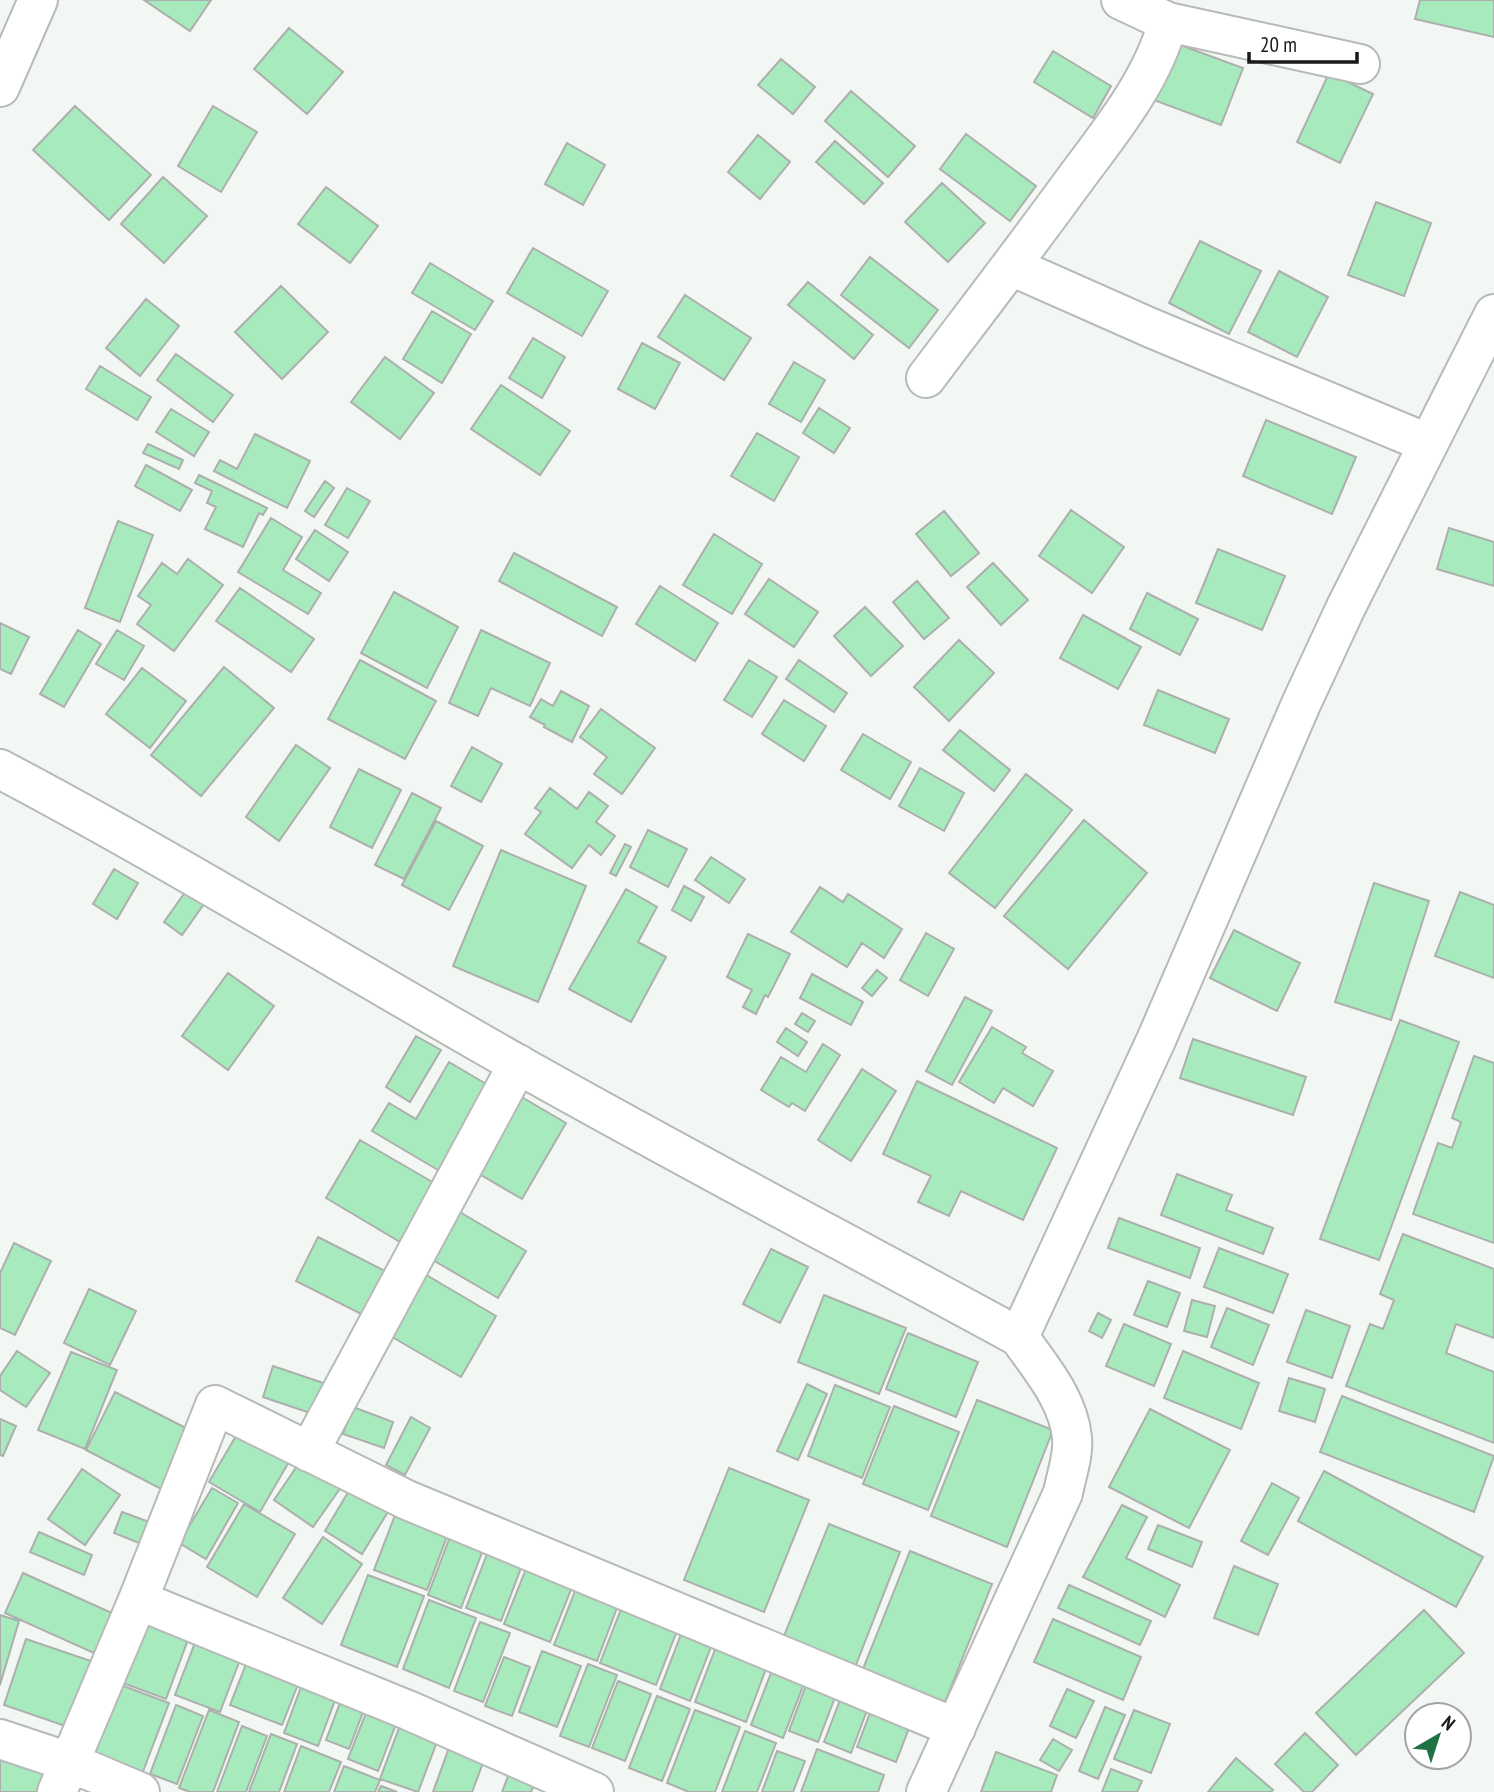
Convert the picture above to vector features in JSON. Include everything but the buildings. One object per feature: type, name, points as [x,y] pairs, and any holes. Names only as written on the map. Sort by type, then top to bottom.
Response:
[{"type":"street","points":[[0,87],[38,0]]},
{"type":"street","points":[[1121,0],[1168,22],[1360,64]]},
{"type":"street","points":[[926,379],[1119,119],[1162,46],[1168,22]]},
{"type":"street","points":[[1011,266],[1151,328],[1427,443]]},
{"type":"street","points":[[1019,1337],[1157,1038],[1301,704],[1346,607],[1494,314]]},
{"type":"street","points":[[0,769],[114,829],[518,1064],[1019,1337],[1049,1379],[1067,1414],[1073,1440],[1063,1493],[926,1792]]},
{"type":"street","points":[[309,1452],[518,1064]]},
{"type":"street","points":[[63,1777],[138,1600],[215,1405],[407,1500],[956,1728]]},
{"type":"street","points":[[138,1600],[410,1711],[594,1792]]},
{"type":"street","points":[[0,1739],[63,1777],[140,1792]]}]
